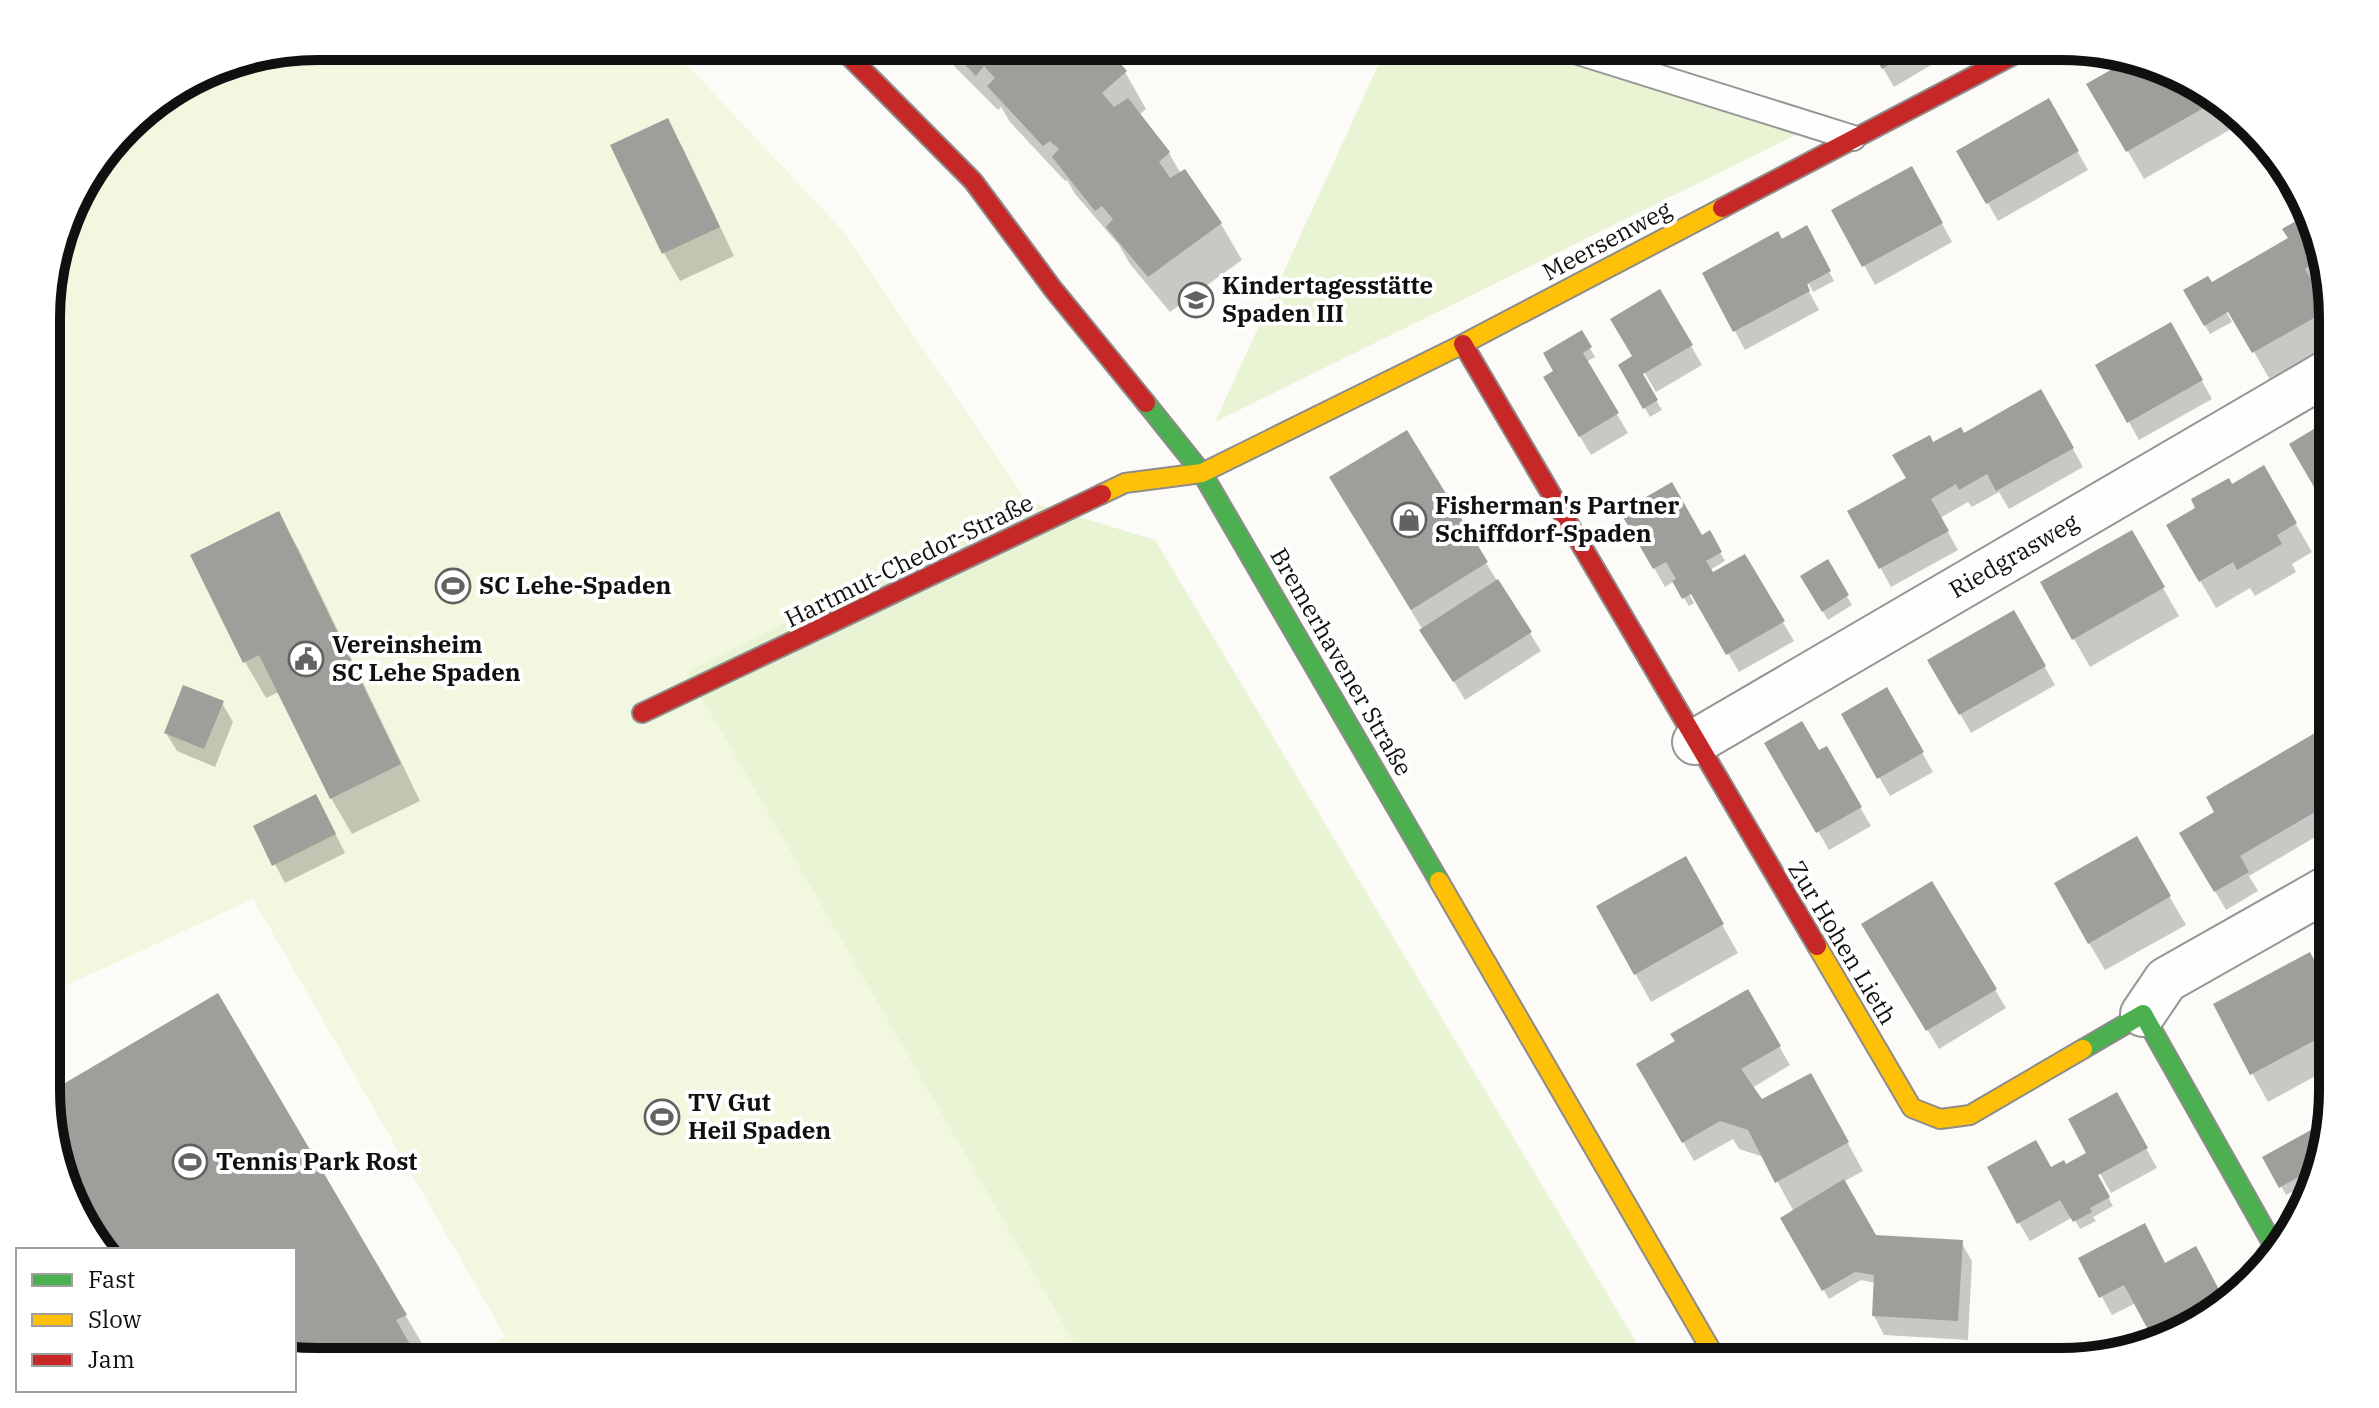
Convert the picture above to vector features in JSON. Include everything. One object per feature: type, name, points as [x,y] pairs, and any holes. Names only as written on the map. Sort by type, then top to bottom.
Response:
[{"type":"street","name":"Meersenweg","points":[[1202,473],[1463,344],[2004,60]]},
{"type":"street","name":"Bremerhavener Straße","points":[[854,61],[973,181],[1053,289],[1202,473],[1709,1347]]},
{"type":"street","name":"Zur Hohen Lieth","points":[[1463,344],[1912,1108],[1940,1119],[1970,1115],[2143,1014]]},
{"type":"street","name":"Riedgrasweg","points":[[1695,742],[2318,378]]},
{"type":"street","name":"Hartmut-Chedor-Straße","points":[[642,713],[1125,483],[1202,473]]},
{"type":"street","points":[[2270,1240],[2143,1014],[2166,980],[2318,894]]},
{"type":"lane","points":[[1605,60],[1853,138]]},
{"type":"green space","points":[[1380,60],[1565,60],[1812,127],[1215,422]]},
{"type":"green space","name":"SC Lehe-Spaden","points":[[301,61],[683,61],[841,229],[1027,501],[687,672],[1077,1348],[485,1348],[505,1336],[253,899],[60,988],[60,318],[62,284],[69,251],[95,189],[124,148],[161,113],[219,80],[267,65]]},
{"type":"green space","points":[[1027,501],[1155,540],[1639,1347],[1077,1348],[686,672]]},
{"type":"building","points":[[1877,60],[1897,60],[1882,69]]},
{"type":"building","points":[[961,61],[1118,61],[1127,71],[1102,93],[1114,107],[1128,98],[1170,152],[1159,162],[1170,178],[1185,169],[1222,223],[1148,277],[1106,227],[1113,219],[1102,206],[1095,211],[1052,157],[1059,149],[1050,141],[1043,146],[987,86],[995,78],[984,66],[976,76]]},
{"type":"building","points":[[2117,67],[2160,80],[2207,106],[2126,152],[2086,84]]},
{"type":"building","points":[[2049,98],[2079,151],[1986,204],[1956,151]]},
{"type":"building","points":[[668,118],[720,227],[662,254],[610,145]]},
{"type":"building","points":[[1912,166],[1943,223],[1862,267],[1831,210]]},
{"type":"building","points":[[2299,219],[2313,264],[2305,269],[2317,290],[2318,316],[2252,353],[2228,312],[2204,326],[2183,290],[2208,276],[2212,282],[2288,238],[2282,229]]},
{"type":"building","points":[[1807,225],[1831,271],[1807,284],[1810,291],[1733,332],[1702,273],[1778,231],[1782,239]]},
{"type":"building","points":[[1660,289],[1693,345],[1643,374],[1658,400],[1643,409],[1618,365],[1632,356],[1610,319]]},
{"type":"building","points":[[2171,322],[2203,380],[2127,423],[2095,365]]},
{"type":"building","points":[[1582,330],[1592,347],[1583,353],[1619,413],[1579,437],[1543,377],[1553,371],[1543,353]]},
{"type":"building","points":[[2041,389],[2074,448],[1996,491],[1987,474],[1959,490],[1956,484],[1931,499],[1949,531],[1879,569],[1847,511],[1906,478],[1892,455],[1930,435],[1933,442],[1961,427],[1964,433]]},
{"type":"building","points":[[2318,426],[2318,494],[2289,444]]},
{"type":"building","name":"Fisherman's Partner Schiffdorf-Spaden","points":[[1407,430],[1488,562],[1411,610],[1329,477]]},
{"type":"building","points":[[2264,465],[2297,523],[2277,535],[2282,544],[2237,570],[2233,562],[2199,582],[2166,525],[2195,508],[2191,499],[2229,478],[2232,484]]},
{"type":"building","points":[[1672,482],[1702,535],[1710,530],[1722,552],[1706,561],[1713,572],[1745,554],[1785,621],[1726,655],[1691,594],[1682,599],[1672,581],[1676,579],[1666,562],[1653,569],[1620,512]]},
{"type":"building","name":"Vereinsheim SC Lehe Spaden","points":[[279,511],[401,764],[330,799],[259,655],[243,663],[190,555]]},
{"type":"building","points":[[2132,530],[2165,587],[2072,640],[2040,582]]},
{"type":"building","points":[[1828,559],[1849,595],[1822,612],[1800,576]]},
{"type":"building","points":[[1498,579],[1532,632],[1453,682],[1419,630]]},
{"type":"building","points":[[2014,610],[2046,666],[1959,715],[1927,660]]},
{"type":"building","points":[[183,685],[224,701],[204,749],[164,733]]},
{"type":"building","points":[[1887,687],[1924,752],[1877,779],[1841,714]]},
{"type":"building","points":[[1802,721],[1819,750],[1827,746],[1862,807],[1816,833],[1764,743]]},
{"type":"building","points":[[2318,731],[2318,810],[2240,856],[2249,872],[2214,892],[2179,833],[2214,812],[2206,797]]},
{"type":"building","points":[[316,794],[336,834],[272,866],[253,826]]},
{"type":"building","points":[[2137,836],[2171,896],[2088,944],[2054,883]]},
{"type":"building","points":[[1686,856],[1724,924],[1634,975],[1596,906]]},
{"type":"building","points":[[1932,881],[1997,989],[1926,1031],[1861,924]]},
{"type":"building","points":[[2310,952],[2318,967],[2318,1039],[2250,1075],[2213,1004]]},
{"type":"building","points":[[1748,989],[1781,1046],[1741,1069],[1762,1099],[1811,1073],[1849,1142],[1775,1183],[1748,1130],[1720,1121],[1682,1143],[1636,1064],[1675,1041],[1670,1034]]},
{"type":"building","name":"Tennis Park Rost","points":[[218,993],[407,1315],[396,1320],[412,1348],[296,1347],[296,1248],[114,1248],[103,1234],[74,1173],[62,1124],[60,1086]]},
{"type":"building","points":[[2117,1092],[2148,1148],[2098,1175],[2110,1197],[2090,1208],[2092,1212],[2073,1222],[2060,1200],[2017,1224],[1987,1167],[2036,1140],[2051,1167],[2064,1160],[2066,1164],[2086,1153],[2068,1119]]},
{"type":"building","points":[[2316,1127],[2301,1183],[2298,1177],[2279,1188],[2262,1157]]},
{"type":"building","points":[[1844,1179],[1876,1235],[1963,1240],[1958,1321],[1872,1316],[1874,1275],[1855,1272],[1822,1291],[1780,1218]]},
{"type":"building","points":[[2145,1223],[2165,1263],[2196,1246],[2221,1293],[2190,1313],[2149,1332],[2124,1285],[2099,1298],[2078,1258]]},
{"type":"traffic: fast","points":[[1146,403],[1202,473],[1439,881]]},
{"type":"traffic: fast","points":[[2083,1049],[2143,1014],[2270,1240]]},
{"type":"traffic: slow","points":[[1102,494],[1125,483],[1202,473],[1463,344],[1722,208]]},
{"type":"traffic: slow","points":[[1439,881],[1709,1347]]},
{"type":"traffic: slow","points":[[1817,946],[1912,1108],[1940,1119],[1970,1115],[2083,1049]]},
{"type":"traffic: jam","points":[[1722,208],[2004,60]]},
{"type":"traffic: jam","points":[[854,61],[973,181],[1053,289],[1146,403]]},
{"type":"traffic: jam","points":[[1463,344],[1817,946]]},
{"type":"traffic: jam","points":[[642,713],[1102,494]]},
{"type":"place","name":"Kindertagesstätte Spaden III","points":[[1196,300]]},
{"type":"place","name":"Fisherman's Partner Schiffdorf-Spaden","points":[[1409,520]]},
{"type":"place","name":"SC Lehe-Spaden","points":[[453,586]]},
{"type":"place","name":"Vereinsheim SC Lehe Spaden","points":[[306,659]]},
{"type":"place","name":"TV Gut Heil Spaden","points":[[662,1117]]},
{"type":"place","name":"Tennis Park Rost","points":[[190,1162]]}]
